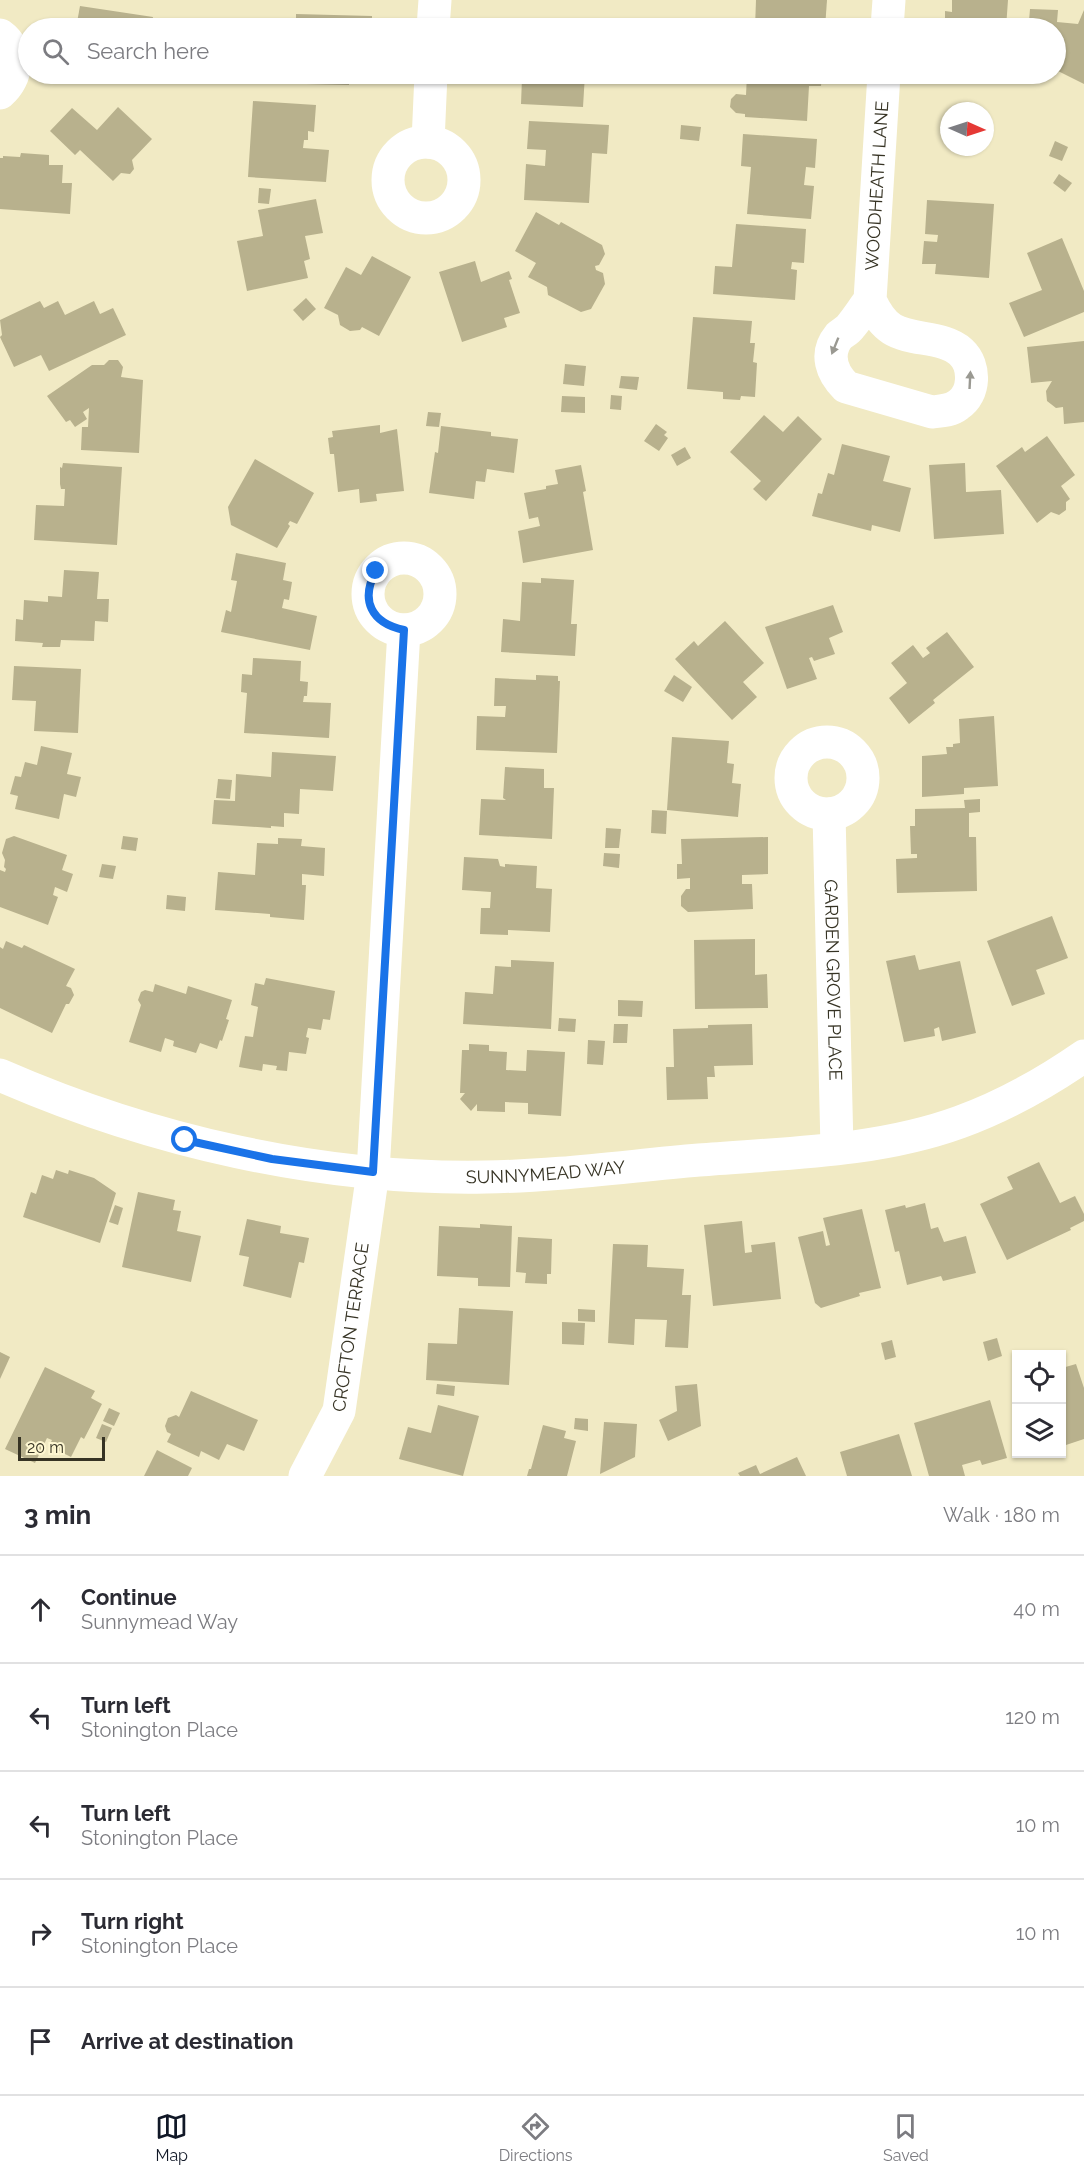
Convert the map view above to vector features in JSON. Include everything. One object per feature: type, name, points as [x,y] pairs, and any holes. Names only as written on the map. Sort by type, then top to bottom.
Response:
[{"type":"street","points":[[434,18],[435,0]]},
{"type":"street","points":[[888,18],[889,0]]},
{"type":"street","points":[[0,35],[11,48],[15,59],[15,71],[10,82],[0,93]]},
{"type":"street","points":[[428,142],[431,84]]},
{"type":"street","name":"WOODHEATH LANE","points":[[870,300],[883,84]]},
{"type":"street","name":"CROFTON TERRACE","points":[[305,1476],[339,1411],[373,1172],[404,630]]},
{"type":"street","name":"GARDEN GROVE PLACE","points":[[829,814],[837,1148]]},
{"type":"street","name":"SUNNYMEAD WAY","points":[[0,1075],[113,1119],[185,1140],[272,1159],[373,1172],[485,1177],[567,1174],[837,1148],[903,1138],[959,1123],[1013,1099],[1053,1078],[1084,1056]]},
{"type":"building","points":[[756,0],[827,0],[826,18],[755,18]]},
{"type":"building","points":[[952,0],[1008,0],[1007,18],[945,18],[945,11],[952,12]]},
{"type":"building","points":[[80,6],[153,17],[153,18],[78,18]]},
{"type":"building","points":[[1030,9],[1058,10],[1057,18],[1029,18]]},
{"type":"building","points":[[1084,10],[1084,84],[1066,75],[1066,23],[1078,24]]},
{"type":"building","points":[[296,14],[372,16],[372,18],[296,18]]},
{"type":"building","points":[[522,84],[584,84],[583,107],[521,104]]},
{"type":"building","points":[[747,84],[821,84],[821,86],[809,86],[807,121],[745,117],[745,114],[736,113],[730,107],[731,99],[736,94],[746,95]]},
{"type":"building","points":[[253,101],[316,105],[314,132],[308,131],[308,140],[304,140],[303,148],[329,150],[326,182],[248,177]]},
{"type":"building","points":[[118,107],[152,139],[132,160],[134,169],[130,174],[121,173],[113,181],[80,150],[75,155],[50,131],[72,108],[97,130]]},
{"type":"building","points":[[529,121],[609,125],[607,154],[592,153],[589,203],[524,200],[526,164],[545,166],[546,150],[527,149]]},
{"type":"building","points":[[681,125],[701,127],[699,141],[680,139]]},
{"type":"building","points":[[743,134],[817,139],[815,168],[806,167],[804,185],[814,186],[811,219],[747,214],[751,167],[741,166]]},
{"type":"building","points":[[1055,141],[1068,147],[1062,161],[1049,156]]},
{"type":"building","points":[[21,153],[49,155],[49,165],[63,165],[62,183],[72,183],[70,214],[0,209],[0,158],[3,156],[20,157]]},
{"type":"building","points":[[1059,174],[1072,183],[1065,192],[1053,183]]},
{"type":"building","points":[[259,188],[271,189],[269,204],[258,203]]},
{"type":"building","points":[[316,199],[323,233],[305,236],[310,259],[304,261],[308,278],[247,291],[237,241],[263,236],[258,210]]},
{"type":"building","points":[[927,200],[994,204],[989,278],[935,274],[936,264],[922,264],[924,241],[937,242],[938,235],[925,234]]},
{"type":"building","points":[[536,212],[559,225],[561,222],[602,245],[605,254],[599,265],[595,266],[596,270],[603,273],[605,284],[591,309],[581,312],[548,295],[547,287],[528,277],[536,263],[515,251]]},
{"type":"building","points":[[736,224],[806,229],[804,263],[792,262],[791,269],[797,270],[795,300],[713,294],[715,266],[732,267]]},
{"type":"building","points":[[1062,238],[1084,291],[1084,312],[1024,337],[1009,303],[1042,290],[1027,253]]},
{"type":"building","points":[[372,256],[411,277],[379,336],[362,327],[360,330],[350,331],[340,325],[338,315],[324,308],[346,267],[361,275]]},
{"type":"building","points":[[475,261],[481,282],[509,271],[512,279],[509,280],[520,313],[504,318],[507,327],[462,342],[439,272]]},
{"type":"building","points":[[306,298],[316,309],[303,321],[293,310]]},
{"type":"building","points":[[40,301],[44,308],[58,301],[65,315],[94,301],[100,314],[113,308],[126,335],[49,371],[41,355],[14,367],[0,337],[2,335],[0,320]]},
{"type":"building","points":[[693,317],[752,321],[750,343],[755,343],[753,362],[757,363],[755,397],[741,396],[740,400],[723,399],[723,392],[687,389]]},
{"type":"building","points":[[1084,341],[1084,422],[1064,424],[1063,407],[1056,408],[1047,401],[1046,391],[1052,381],[1031,383],[1027,347]]},
{"type":"building","points":[[109,360],[118,360],[123,367],[121,377],[143,380],[139,453],[81,450],[82,427],[88,427],[89,408],[83,412],[87,419],[75,427],[70,420],[66,422],[47,396],[92,365],[104,365]]},
{"type":"building","points":[[565,364],[586,366],[584,386],[563,384]]},
{"type":"building","points":[[621,376],[639,377],[637,390],[619,388]]},
{"type":"building","points":[[611,395],[622,396],[621,410],[610,409]]},
{"type":"building","points":[[562,396],[585,397],[585,413],[561,412]]},
{"type":"building","points":[[428,412],[441,413],[439,427],[426,426]]},
{"type":"building","points":[[764,415],[783,432],[798,416],[822,439],[766,501],[753,489],[761,481],[730,452]]},
{"type":"building","points":[[656,424],[667,432],[664,435],[668,438],[659,451],[644,441]]},
{"type":"building","points":[[380,425],[380,433],[397,429],[404,491],[376,494],[377,501],[360,503],[359,489],[338,492],[334,454],[330,454],[328,438],[333,437],[332,431]]},
{"type":"building","points":[[441,426],[491,432],[491,436],[518,439],[514,473],[487,469],[485,482],[476,481],[474,499],[429,493],[435,452],[438,453]]},
{"type":"building","points":[[1047,436],[1075,475],[1061,486],[1070,499],[1066,502],[1066,510],[1059,515],[1051,512],[1037,523],[996,466],[1022,447],[1025,452]]},
{"type":"building","points":[[842,444],[890,456],[883,481],[911,488],[900,532],[872,525],[871,531],[812,516],[818,493],[822,494],[828,473],[834,475]]},
{"type":"building","points":[[685,447],[691,458],[677,466],[671,455]]},
{"type":"building","points":[[255,459],[314,493],[297,524],[290,521],[288,524],[290,526],[277,548],[231,525],[228,507]]},
{"type":"building","points":[[63,463],[122,467],[117,545],[34,540],[36,505],[64,506],[65,489],[61,489],[60,484],[60,467],[62,468]]},
{"type":"building","points":[[965,463],[966,492],[1001,490],[1004,534],[934,539],[929,465]]},
{"type":"building","points":[[581,465],[593,550],[523,563],[518,531],[540,526],[538,517],[529,519],[524,493],[558,484],[555,470]]},
{"type":"building","points":[[236,553],[286,563],[283,580],[292,582],[289,600],[284,599],[282,608],[317,616],[310,650],[221,632],[226,610],[231,612],[237,581],[231,580]]},
{"type":"building","points":[[64,570],[99,572],[97,599],[109,599],[108,622],[95,621],[94,641],[61,640],[60,647],[42,647],[43,643],[15,641],[16,619],[23,620],[24,600],[48,602],[48,596],[62,597]]},
{"type":"building","points":[[541,578],[574,580],[571,624],[577,624],[575,656],[501,652],[503,619],[520,621],[522,582],[541,583]]},
{"type":"building","points":[[833,605],[843,632],[829,638],[835,654],[814,661],[812,657],[809,658],[817,679],[787,689],[765,627]]},
{"type":"building","points":[[725,621],[764,663],[743,682],[757,697],[732,720],[675,659],[694,641],[698,646]]},
{"type":"building","points":[[947,632],[974,667],[933,700],[935,703],[909,724],[889,698],[907,683],[891,663],[913,645],[923,658],[930,653],[926,648]]},
{"type":"building","points":[[253,658],[301,661],[300,681],[308,682],[307,696],[304,696],[303,702],[331,703],[329,738],[244,733],[247,693],[241,692],[242,674],[252,675]]},
{"type":"building","points":[[14,666],[81,669],[78,733],[34,731],[36,701],[12,700]]},
{"type":"building","points":[[536,675],[558,676],[558,681],[560,681],[557,753],[476,750],[477,716],[505,717],[506,706],[494,706],[495,678],[536,680]]},
{"type":"building","points":[[674,675],[692,687],[683,702],[664,691]]},
{"type":"building","points":[[994,716],[998,786],[964,788],[964,794],[922,797],[922,756],[947,754],[946,747],[953,747],[953,744],[960,743],[959,719]]},
{"type":"building","points":[[672,737],[729,741],[727,763],[734,764],[732,783],[741,784],[738,817],[667,810]]},
{"type":"building","points":[[41,746],[72,753],[67,774],[81,777],[76,797],[64,794],[59,819],[15,809],[18,796],[10,794],[15,776],[21,777],[25,762],[37,765]]},
{"type":"building","points":[[272,752],[336,756],[333,791],[300,789],[299,814],[284,813],[284,827],[212,824],[214,800],[235,801],[236,774],[271,777]]},
{"type":"building","points":[[505,767],[544,769],[544,788],[554,788],[552,839],[479,835],[481,799],[506,800],[503,798]]},
{"type":"building","points":[[218,779],[232,780],[230,799],[216,798]]},
{"type":"building","points":[[980,799],[980,812],[969,813],[969,837],[976,837],[977,891],[897,893],[896,859],[917,858],[917,854],[911,854],[910,826],[915,826],[915,809],[965,808],[964,800]]},
{"type":"building","points":[[652,810],[667,811],[666,834],[651,833]]},
{"type":"building","points":[[606,828],[621,829],[619,848],[605,848]]},
{"type":"building","points":[[14,836],[67,855],[62,870],[73,874],[67,892],[55,887],[53,895],[58,897],[48,925],[0,907],[0,870],[5,872],[6,869],[2,853],[6,839]]},
{"type":"building","points":[[123,836],[138,838],[136,851],[121,849]]},
{"type":"building","points":[[768,837],[768,874],[742,875],[742,884],[752,884],[753,909],[688,912],[681,906],[681,896],[686,889],[690,889],[690,878],[677,879],[677,864],[682,864],[681,839]]},
{"type":"building","points":[[278,838],[302,839],[301,846],[325,848],[324,876],[302,874],[302,885],[306,885],[304,920],[270,917],[270,914],[215,910],[218,872],[255,875],[257,843],[278,844]]},
{"type":"building","points":[[604,853],[620,854],[619,868],[603,866]]},
{"type":"building","points":[[464,857],[498,859],[500,866],[505,867],[505,864],[537,866],[536,888],[552,889],[550,932],[508,930],[508,935],[480,934],[481,908],[490,908],[491,892],[462,890]]},
{"type":"building","points":[[102,864],[116,866],[113,879],[99,877]]},
{"type":"building","points":[[167,895],[186,897],[185,911],[166,909]]},
{"type":"building","points":[[1052,916],[1068,958],[1036,970],[1045,994],[1012,1006],[987,941]]},
{"type":"building","points":[[755,939],[755,975],[767,974],[768,1008],[695,1009],[694,940]]},
{"type":"building","points":[[6,941],[22,948],[24,945],[75,969],[66,986],[71,988],[74,995],[69,1004],[66,1004],[52,1033],[0,1008],[0,947],[3,949]]},
{"type":"building","points":[[915,955],[919,970],[960,961],[976,1033],[942,1041],[939,1027],[934,1029],[935,1036],[904,1042],[886,961]]},
{"type":"building","points":[[511,960],[554,962],[551,1029],[463,1024],[465,992],[493,994],[495,966],[511,967]]},
{"type":"building","points":[[266,978],[335,991],[330,1020],[323,1019],[321,1030],[308,1028],[306,1054],[289,1052],[287,1071],[276,1070],[277,1066],[263,1064],[262,1071],[239,1067],[245,1036],[253,1037],[258,1007],[251,1005],[255,983],[264,985]]},
{"type":"building","points":[[155,984],[186,994],[188,986],[232,1000],[226,1019],[229,1020],[217,1049],[200,1043],[196,1053],[173,1046],[174,1041],[165,1038],[161,1052],[129,1042],[141,1005],[138,1000],[141,992],[145,990],[153,992]]},
{"type":"building","points":[[618,1000],[643,1001],[642,1017],[618,1016]]},
{"type":"building","points":[[559,1018],[576,1019],[575,1032],[558,1031]]},
{"type":"building","points":[[614,1024],[628,1024],[627,1043],[613,1043]]},
{"type":"building","points":[[752,1024],[753,1065],[714,1066],[715,1077],[707,1077],[708,1099],[667,1100],[666,1067],[674,1067],[673,1029]]},
{"type":"building","points":[[588,1040],[605,1041],[603,1065],[587,1064]]},
{"type":"building","points":[[469,1044],[489,1045],[489,1051],[507,1052],[506,1070],[526,1071],[527,1050],[565,1052],[561,1116],[528,1114],[528,1103],[505,1102],[505,1112],[477,1111],[477,1104],[471,1111],[460,1099],[465,1093],[460,1093],[462,1050],[469,1050]]},
{"type":"building","points":[[1039,1162],[1060,1203],[1075,1196],[1084,1214],[1084,1221],[1070,1228],[1071,1230],[1007,1260],[980,1204],[1013,1189],[1007,1177]]},
{"type":"building","points":[[56,1170],[68,1174],[69,1170],[94,1178],[116,1193],[100,1243],[23,1217],[31,1192],[36,1194],[42,1175],[53,1179]]},
{"type":"building","points":[[138,1192],[175,1200],[173,1210],[181,1211],[177,1231],[201,1236],[191,1282],[122,1267]]},
{"type":"building","points":[[925,1203],[931,1229],[938,1227],[944,1242],[966,1236],[976,1273],[943,1281],[941,1276],[907,1285],[899,1251],[895,1252],[885,1210]]},
{"type":"building","points":[[115,1205],[123,1208],[118,1225],[109,1222]]},
{"type":"building","points":[[862,1209],[881,1288],[859,1293],[860,1296],[821,1308],[815,1303],[798,1237],[823,1231],[826,1246],[830,1245],[823,1218]]},
{"type":"building","points":[[247,1219],[281,1226],[280,1233],[309,1238],[304,1263],[299,1262],[291,1298],[243,1286],[249,1257],[239,1255]]},
{"type":"building","points":[[742,1221],[745,1253],[752,1252],[751,1245],[775,1242],[781,1299],[713,1306],[704,1225]]},
{"type":"building","points":[[480,1224],[512,1226],[510,1287],[478,1286],[478,1278],[437,1276],[439,1226],[480,1228]]},
{"type":"building","points":[[518,1237],[552,1239],[551,1274],[547,1274],[547,1284],[525,1283],[526,1273],[516,1272]]},
{"type":"building","points":[[613,1244],[648,1245],[647,1267],[684,1269],[682,1295],[691,1295],[688,1348],[665,1347],[667,1320],[635,1319],[634,1345],[608,1343]]},
{"type":"building","points":[[459,1308],[513,1311],[509,1385],[426,1380],[428,1343],[457,1344]]},
{"type":"building","points":[[578,1309],[595,1310],[595,1322],[578,1321]]},
{"type":"building","points":[[562,1322],[585,1323],[584,1345],[562,1344]]},
{"type":"building","points":[[997,1338],[1002,1356],[988,1361],[983,1342]]},
{"type":"building","points":[[892,1340],[896,1357],[885,1360],[881,1343]]},
{"type":"building","points":[[0,1352],[10,1357],[0,1379]]},
{"type":"building","points":[[1076,1364],[1084,1388],[1084,1439],[1066,1445],[1066,1404],[1066,1367]]},
{"type":"building","points":[[45,1367],[95,1391],[91,1398],[102,1404],[84,1439],[81,1437],[71,1457],[49,1446],[52,1440],[47,1438],[35,1463],[5,1449]]},
{"type":"building","points":[[437,1384],[455,1386],[454,1396],[436,1394]]},
{"type":"building","points":[[697,1384],[701,1426],[668,1441],[659,1420],[677,1411],[675,1386]]},
{"type":"building","points":[[191,1391],[258,1420],[244,1451],[227,1444],[219,1460],[201,1451],[199,1457],[167,1442],[171,1434],[167,1432],[165,1426],[168,1418],[176,1415],[179,1417]]},
{"type":"building","points":[[990,1400],[1007,1458],[982,1465],[980,1460],[962,1465],[965,1476],[929,1476],[914,1423]]},
{"type":"building","points":[[438,1405],[479,1416],[463,1476],[399,1459],[408,1427],[431,1433]]},
{"type":"building","points":[[109,1408],[120,1413],[114,1426],[103,1421]]},
{"type":"building","points":[[575,1418],[588,1419],[588,1431],[574,1429]]},
{"type":"building","points":[[604,1422],[637,1424],[635,1457],[600,1474]]},
{"type":"building","points":[[102,1424],[112,1428],[106,1442],[96,1438]]},
{"type":"building","points":[[543,1425],[566,1431],[564,1438],[576,1441],[567,1476],[527,1476]]},
{"type":"building","points":[[899,1434],[912,1476],[847,1476],[840,1452]]},
{"type":"building","points":[[157,1450],[192,1468],[188,1476],[144,1476]]},
{"type":"building","points":[[797,1457],[806,1476],[740,1476],[738,1473],[756,1465],[760,1474]]},
{"type":"route","points":[[185,1140],[272,1159],[373,1172],[404,630],[382,622],[374,614],[369,603],[368,592],[370,581],[376,571]]}]
